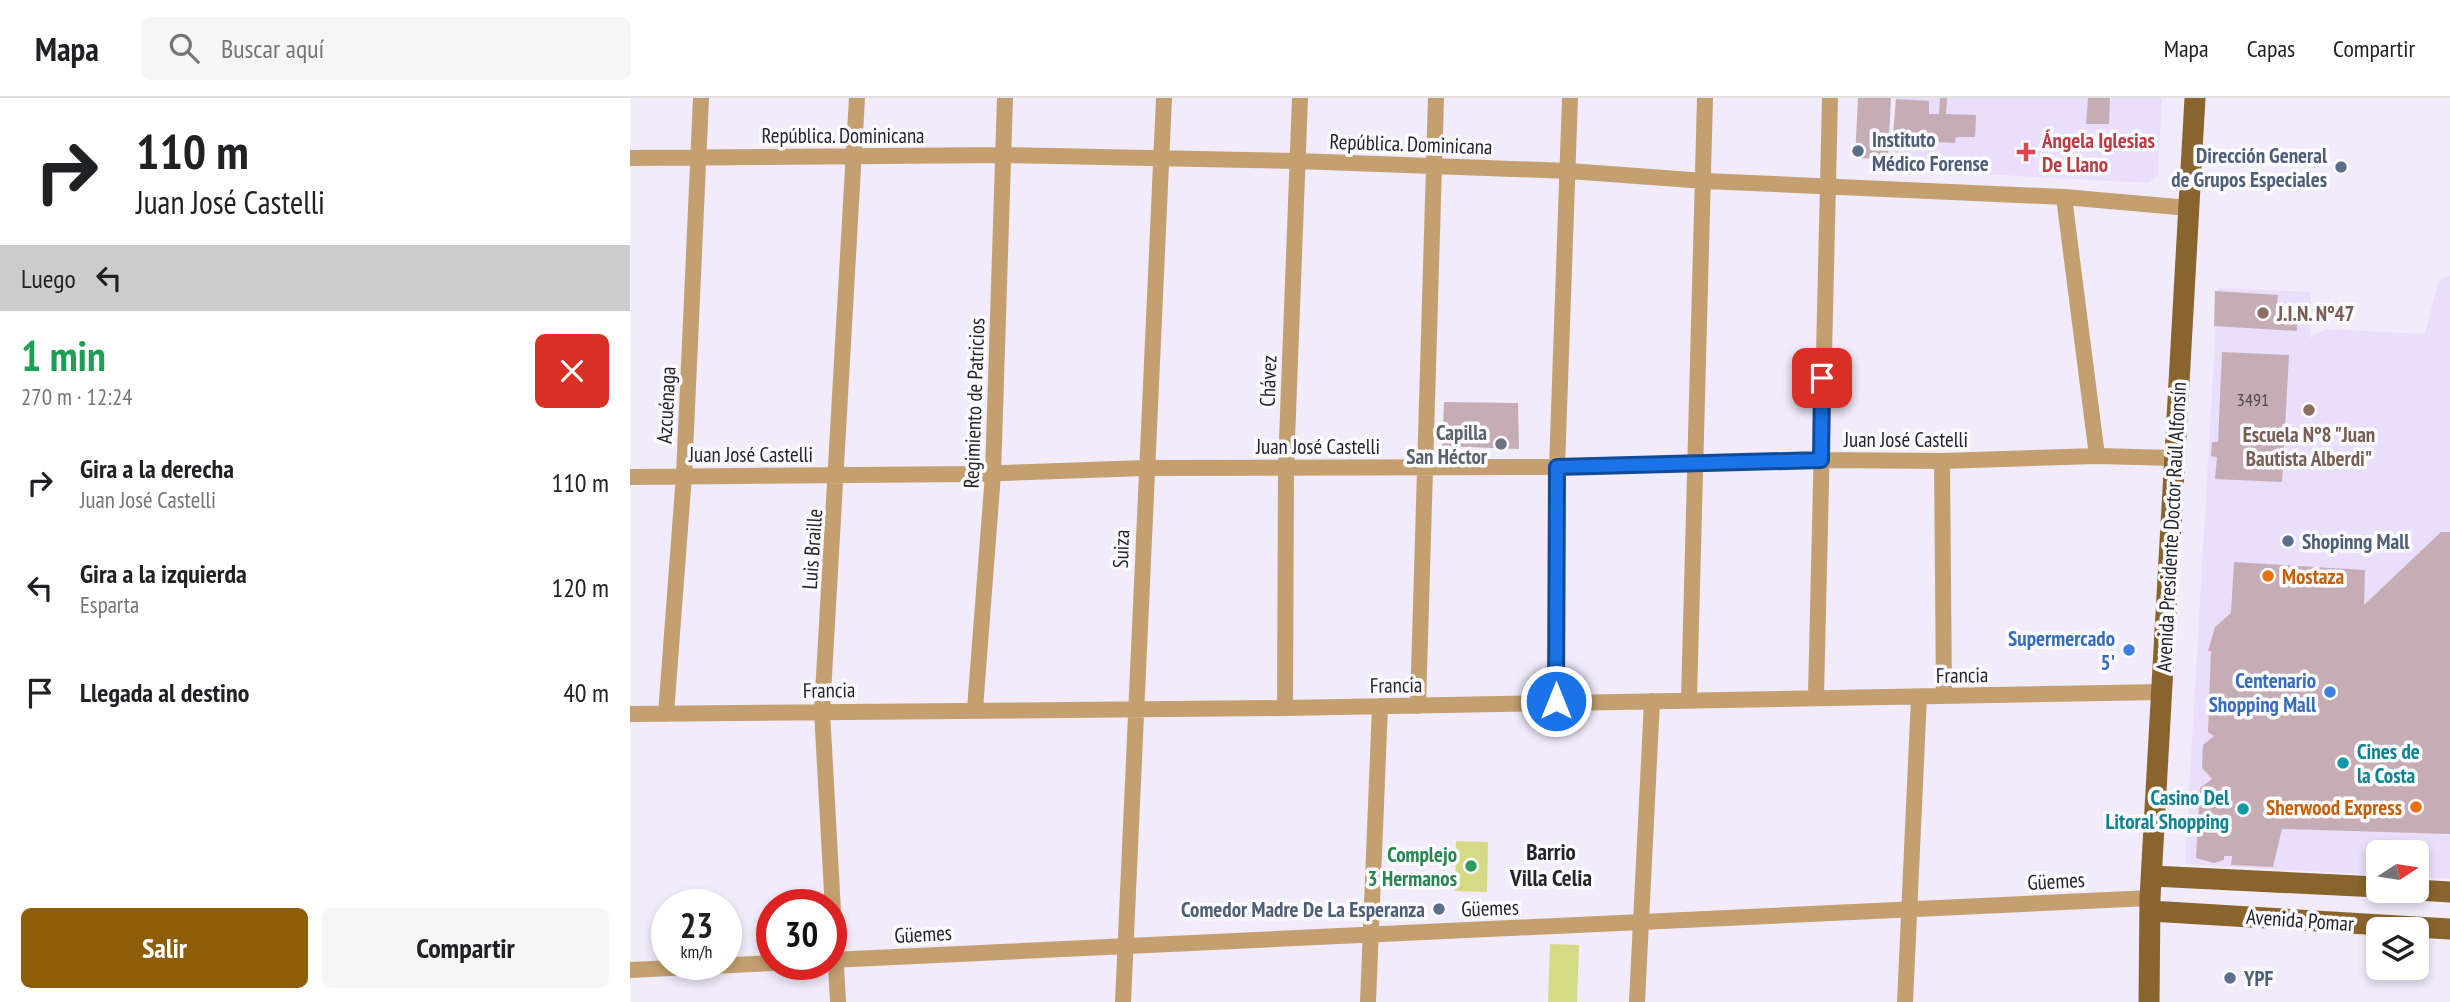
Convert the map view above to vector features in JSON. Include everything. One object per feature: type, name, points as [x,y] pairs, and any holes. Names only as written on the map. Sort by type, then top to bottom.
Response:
[{"type":"main road","name":"Avenida Presidente Doctor Raúl Alfonsín","points":[[2149,1002],[2150,904],[2195,98]]},
{"type":"main road","name":"Avenida Pomar","points":[[2152,876],[2366,886]]},
{"type":"main road","points":[[2429,891],[2450,892]]},
{"type":"main road","name":"Avenida Pomar","points":[[2150,904],[2450,929]]},
{"type":"main road","name":"Avenida Presidente Doctor Raúl Alfonsín","points":[[2135,1002],[2148,955]]},
{"type":"street","name":"Azcuénaga","points":[[666,714],[684,474],[701,98]]},
{"type":"street","name":"Luis Braille","points":[[830,889],[822,711],[838,474],[857,98]]},
{"type":"street","name":"Regimiento de Patricios","points":[[975,709],[993,474],[1004,98]]},
{"type":"street","name":"Suiza","points":[[1123,1002],[1145,468],[1164,98]]},
{"type":"street","name":"Chávez","points":[[1285,708],[1286,467],[1300,98]]},
{"type":"street","points":[[1418,706],[1436,98]]},
{"type":"street","points":[[1556,701],[1557,467],[1570,98]]},
{"type":"street","points":[[1689,699],[1705,181],[1705,98]]},
{"type":"street","points":[[1816,696],[1830,98]]},
{"type":"street","name":"República. Dominicana","points":[[630,158],[699,155],[1002,155],[1434,165],[1705,181],[2064,197],[2189,208]]},
{"type":"street","points":[[2064,197],[2097,456]]},
{"type":"street","name":"Juan José Castelli","points":[[630,477],[684,474],[993,474],[1145,468],[1557,467],[1697,462],[1942,461],[2097,456],[2174,458]]},
{"type":"street","points":[[1942,461],[1944,696]]},
{"type":"street","name":"Francia","points":[[630,714],[1285,708],[1816,696],[1919,697],[2162,692]]},
{"type":"street","points":[[1905,1002],[1912,909],[1919,697]]},
{"type":"street","points":[[1637,1002],[1652,701]]},
{"type":"street","points":[[1368,1002],[1380,706]]},
{"type":"street","name":"Güemes","points":[[847,959],[1912,909],[2150,904]]},
{"type":"street","points":[[630,970],[756,964]]},
{"type":"street","name":"Luis Braille","points":[[835,980],[838,1002]]},
{"type":"shaded area","name":"Ángela Iglesias De Llano","points":[[1896,98],[2162,98],[2158,175],[2149,183],[1891,169]]},
{"type":"shaded area","points":[[2450,276],[2450,879],[2429,878],[2429,840],[2366,840],[2366,874],[2185,864],[2218,288],[2311,292],[2310,338],[2325,329],[2425,334],[2439,280]]},
{"type":"green space","name":"Complejo 3 Hermanos","points":[[1456,841],[1488,842],[1487,892],[1455,891]]},
{"type":"green space","points":[[1550,944],[1579,945],[1577,1002],[1548,1002]]},
{"type":"building","name":"Instituto Médico Forense","points":[[1858,98],[1891,98],[1888,159],[1855,158]]},
{"type":"building","points":[[1940,98],[1947,98],[1946,114],[1976,115],[1975,137],[1956,137],[1955,143],[1936,142],[1936,136],[1893,134],[1896,99],[1929,101],[1929,114],[1939,114]]},
{"type":"building","points":[[2088,98],[2110,98],[2109,124],[2086,124]]},
{"type":"building","name":"J.I.N. Nº47","points":[[2215,291],[2278,295],[2277,304],[2286,305],[2286,312],[2297,312],[2297,331],[2214,326]]},
{"type":"building","name":"Escuela Nº8 \"Juan Bautista Alberdi\"","points":[[2222,352],[2289,355],[2282,482],[2215,479],[2217,457],[2211,456],[2212,442],[2218,442]]},
{"type":"building","name":"Capilla San Héctor","points":[[1444,402],[1518,403],[1519,449],[1442,446]]},
{"type":"building","name":"Centenario Shopping Mall","points":[[2441,532],[2450,532],[2450,834],[2282,829],[2273,867],[2231,865],[2232,856],[2224,856],[2224,860],[2214,863],[2196,858],[2200,788],[2212,779],[2202,768],[2203,745],[2214,736],[2208,732],[2211,651],[2208,651],[2215,627],[2231,613],[2234,562],[2365,570],[2364,605]]},
{"type":"place","name":"Instituto Médico Forense","points":[[1858,151]]},
{"type":"place","name":"Ángela Iglesias De Llano","points":[[2026,152]]},
{"type":"place","name":"Dirección General de Grupos Especiales","points":[[2341,167]]},
{"type":"place","name":"J.I.N. Nº47","points":[[2263,313]]},
{"type":"place","name":"Escuela Nº8 \"Juan Bautista Alberdi\"","points":[[2309,410]]},
{"type":"place","name":"Capilla San Héctor","points":[[1501,444]]},
{"type":"place","name":"Shopinng Mall","points":[[2288,541]]},
{"type":"place","name":"Mostaza","points":[[2268,576]]},
{"type":"place","name":"Supermercado 5'","points":[[2129,650]]},
{"type":"place","name":"Centenario Shopping Mall","points":[[2330,692]]},
{"type":"place","name":"Cines de la Costa","points":[[2343,763]]},
{"type":"place","name":"Sherwood Express","points":[[2416,807]]},
{"type":"place","name":"Casino Del Litoral Shopping","points":[[2243,809]]},
{"type":"place","name":"Complejo 3 Hermanos","points":[[1471,866]]},
{"type":"place","name":"Comedor Madre De La Esperanza","points":[[1439,909]]},
{"type":"place","name":"YPF","points":[[2230,978]]},
{"type":"district","name":"Barrio Villa Celia","points":[[1551,864]]},
{"type":"route","points":[[1556,701],[1557,467],[1821,460],[1822,378]]}]
